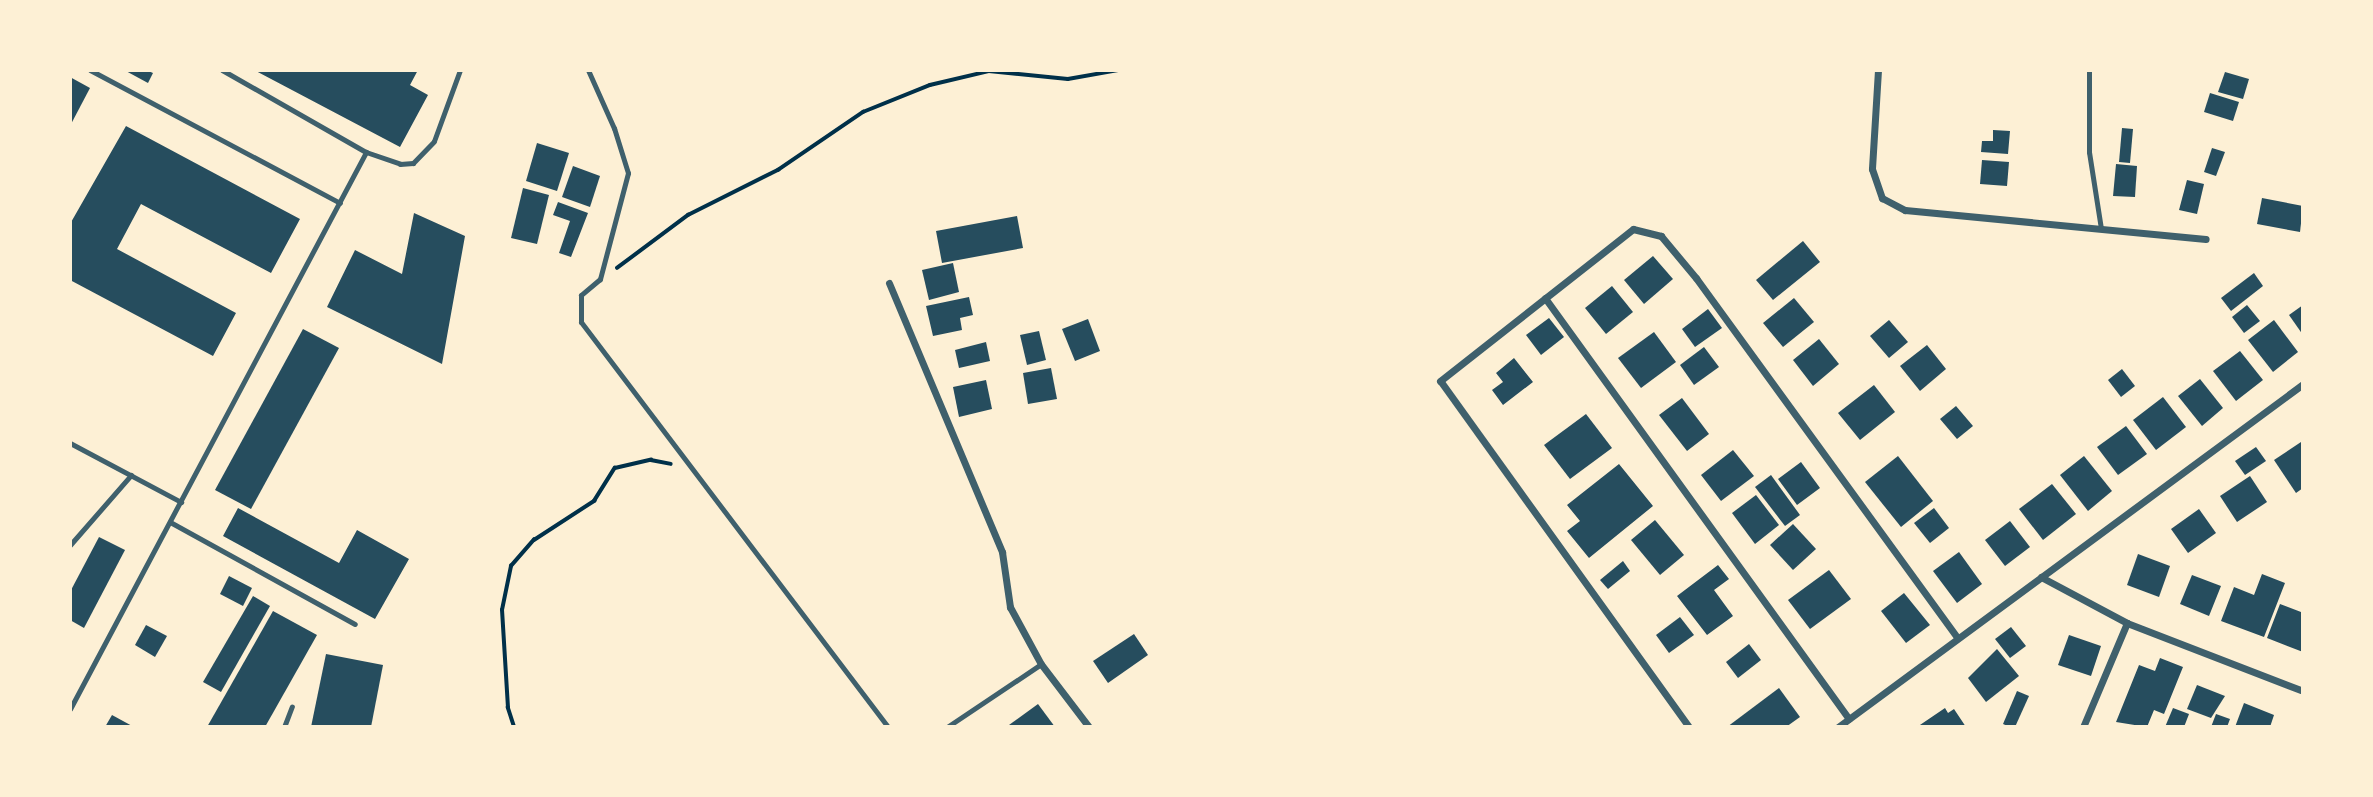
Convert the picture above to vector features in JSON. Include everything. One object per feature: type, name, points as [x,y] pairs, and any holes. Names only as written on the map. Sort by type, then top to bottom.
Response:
[{"type":"street","points":[[1878,70],[1872,169],[1882,198],[1905,210],[2206,239]]},
{"type":"street","points":[[1689,727],[1440,381],[1633,229],[1661,236],[1958,638]]},
{"type":"street","points":[[889,283],[1002,552],[1010,607],[1041,664],[1089,727]]},
{"type":"street","points":[[1545,298],[1849,719]]},
{"type":"street","points":[[1838,727],[2303,384]]},
{"type":"street","points":[[2040,577],[2127,623],[2303,691]]},
{"type":"street","points":[[2083,727],[2127,623]]},
{"type":"lane","points":[[90,70],[340,203]]},
{"type":"lane","points":[[222,70],[366,152],[400,164],[413,163],[434,141],[460,70]]},
{"type":"lane","points":[[588,70],[628,173],[600,279],[581,295],[581,322],[687,467],[888,727]]},
{"type":"lane","points":[[2089,70],[2089,152],[2101,229]]},
{"type":"lane","points":[[70,709],[366,152]]},
{"type":"lane","points":[[70,443],[181,502]]},
{"type":"lane","points":[[70,545],[131,475]]},
{"type":"lane","points":[[170,522],[355,624]]},
{"type":"lane","points":[[947,727],[1041,664]]},
{"type":"lane","points":[[284,727],[292,706]]},
{"type":"path","points":[[600,279],[688,215],[778,170],[863,112],[930,85],[989,71],[1068,79],[1119,70]]},
{"type":"path","points":[[514,727],[508,708],[502,610],[511,566],[534,540],[594,501],[615,468],[652,460],[687,467]]},
{"type":"building","points":[[124,70],[146,70],[153,73],[148,83]]},
{"type":"building","points":[[254,70],[418,70],[410,85],[428,95],[400,147]]},
{"type":"building","points":[[2225,72],[2249,79],[2243,99],[2218,92]]},
{"type":"building","points":[[70,77],[90,88],[70,126]]},
{"type":"building","points":[[2210,93],[2239,102],[2233,121],[2204,112]]},
{"type":"building","points":[[126,126],[300,219],[271,273],[141,204],[117,249],[236,313],[213,356],[70,280],[70,224]]},
{"type":"building","points":[[2122,128],[2133,129],[2130,163],[2119,162]]},
{"type":"building","points":[[1993,130],[2010,131],[2008,154],[1981,152],[1982,141],[1993,141]]},
{"type":"building","points":[[537,143],[569,153],[557,191],[526,181]]},
{"type":"building","points":[[2212,148],[2225,152],[2216,176],[2204,172]]},
{"type":"building","points":[[1982,160],[2009,162],[2007,186],[1980,184]]},
{"type":"building","points":[[2116,164],[2137,166],[2135,197],[2113,196]]},
{"type":"building","points":[[573,166],[600,176],[590,207],[562,197]]},
{"type":"building","points":[[2187,180],[2204,184],[2197,214],[2179,210]]},
{"type":"building","points":[[523,188],[549,195],[537,244],[511,238]]},
{"type":"building","points":[[2262,198],[2303,206],[2300,232],[2257,224]]},
{"type":"building","points":[[558,202],[588,213],[571,257],[559,253],[570,221],[553,215]]},
{"type":"building","points":[[414,213],[465,236],[442,364],[327,307],[355,250],[402,274]]},
{"type":"building","points":[[1017,216],[1023,248],[942,263],[936,231]]},
{"type":"building","points":[[1803,241],[1820,262],[1773,300],[1756,280]]},
{"type":"building","points":[[1653,256],[1673,279],[1644,304],[1624,280]]},
{"type":"building","points":[[953,263],[959,292],[929,300],[922,270]]},
{"type":"building","points":[[2254,273],[2263,286],[2231,311],[2221,298]]},
{"type":"building","points":[[1612,286],[1633,312],[1606,334],[1585,308]]},
{"type":"building","points":[[969,297],[973,315],[960,318],[962,330],[933,336],[926,306]]},
{"type":"building","points":[[1794,298],[1814,322],[1783,347],[1763,323]]},
{"type":"building","points":[[2247,305],[2260,321],[2244,333],[2232,317]]},
{"type":"building","points":[[2303,305],[2303,335],[2289,315]]},
{"type":"building","points":[[1708,309],[1722,328],[1695,347],[1682,329]]},
{"type":"building","points":[[1549,318],[1564,337],[1541,355],[1526,335]]},
{"type":"building","points":[[1088,319],[1100,351],[1075,361],[1062,329]]},
{"type":"building","points":[[1889,320],[1908,342],[1889,358],[1870,336]]},
{"type":"building","points":[[2274,320],[2298,352],[2273,372],[2248,340]]},
{"type":"building","points":[[303,329],[339,348],[251,509],[215,490]]},
{"type":"building","points":[[1039,331],[1046,360],[1027,365],[1020,335]]},
{"type":"building","points":[[1654,332],[1676,362],[1641,388],[1618,358]]},
{"type":"building","points":[[1819,339],[1839,364],[1813,386],[1793,360]]},
{"type":"building","points":[[986,342],[990,361],[959,368],[955,350]]},
{"type":"building","points":[[1927,345],[1946,369],[1920,391],[1900,366]]},
{"type":"building","points":[[1704,347],[1719,367],[1694,385],[1680,365]]},
{"type":"building","points":[[2240,351],[2263,380],[2236,401],[2213,371]]},
{"type":"building","points":[[1514,358],[1533,382],[1503,405],[1492,390],[1503,382],[1496,373]]},
{"type":"building","points":[[1051,368],[1057,399],[1028,404],[1023,373]]},
{"type":"building","points":[[2122,369],[2135,386],[2121,397],[2108,380]]},
{"type":"building","points":[[2200,379],[2223,408],[2202,426],[2178,396]]},
{"type":"building","points":[[986,380],[992,409],[959,417],[953,387]]},
{"type":"building","points":[[1874,385],[1895,412],[1860,440],[1838,413]]},
{"type":"building","points":[[2163,397],[2186,427],[2156,450],[2133,420]]},
{"type":"building","points":[[1682,398],[1709,434],[1687,451],[1659,415]]},
{"type":"building","points":[[1956,406],[1973,426],[1957,439],[1940,419]]},
{"type":"building","points":[[1586,414],[1612,448],[1570,479],[1544,445]]},
{"type":"building","points":[[2126,426],[2147,454],[2118,475],[2097,447]]},
{"type":"building","points":[[2301,442],[2303,488],[2296,493],[2274,460]]},
{"type":"building","points":[[2256,447],[2266,461],[2245,475],[2235,461]]},
{"type":"building","points":[[1733,450],[1754,476],[1721,501],[1701,475]]},
{"type":"building","points":[[1898,456],[1933,501],[1901,527],[1865,482]]},
{"type":"building","points":[[2084,456],[2112,491],[2088,511],[2060,475]]},
{"type":"building","points":[[1801,462],[1820,488],[1797,505],[1778,479]]},
{"type":"building","points":[[1619,464],[1653,506],[1589,558],[1567,531],[1580,521],[1567,505]]},
{"type":"building","points":[[1771,475],[1800,515],[1785,526],[1755,487]]},
{"type":"building","points":[[2250,476],[2267,502],[2237,522],[2220,496]]},
{"type":"building","points":[[2052,484],[2076,514],[2043,540],[2019,509]]},
{"type":"building","points":[[1756,495],[1779,525],[1755,544],[1732,513]]},
{"type":"building","points":[[238,508],[339,563],[357,530],[409,559],[375,619],[223,536]]},
{"type":"building","points":[[1934,508],[1949,528],[1930,543],[1914,523]]},
{"type":"building","points":[[2199,509],[2216,533],[2188,553],[2171,529]]},
{"type":"building","points":[[1655,520],[1684,555],[1660,575],[1631,540]]},
{"type":"building","points":[[2010,521],[2030,547],[2005,566],[1985,540]]},
{"type":"building","points":[[1793,524],[1816,549],[1793,570],[1770,545]]},
{"type":"building","points":[[99,537],[125,550],[84,628],[70,620],[70,592]]},
{"type":"building","points":[[1959,552],[1982,584],[1957,603],[1933,571]]},
{"type":"building","points":[[2138,554],[2170,566],[2159,597],[2127,585]]},
{"type":"building","points":[[1623,561],[1630,571],[1608,589],[1600,580]]},
{"type":"building","points":[[1718,565],[1729,579],[1714,590],[1733,616],[1707,635],[1677,596]]},
{"type":"building","points":[[1829,570],[1851,599],[1810,629],[1788,600]]},
{"type":"building","points":[[2262,574],[2285,583],[2264,637],[2221,621],[2234,587],[2254,595]]},
{"type":"building","points":[[2192,575],[2221,586],[2209,616],[2180,604]]},
{"type":"building","points":[[229,576],[252,588],[243,606],[220,594]]},
{"type":"building","points":[[1904,593],[1930,625],[1906,643],[1881,611]]},
{"type":"building","points":[[253,596],[270,606],[221,692],[203,682]]},
{"type":"building","points":[[2280,604],[2301,612],[2303,607],[2303,652],[2267,638]]},
{"type":"building","points":[[273,611],[317,635],[265,727],[207,727]]},
{"type":"building","points":[[1680,617],[1694,635],[1669,653],[1656,635]]},
{"type":"building","points":[[146,625],[167,636],[155,657],[135,645]]},
{"type":"building","points":[[2011,627],[2026,646],[2010,658],[1995,639]]},
{"type":"building","points":[[1134,634],[1148,655],[1108,683],[1093,661]]},
{"type":"building","points":[[2069,635],[2101,646],[2091,676],[2058,665]]},
{"type":"building","points":[[1749,644],[1761,660],[1738,678],[1726,662]]},
{"type":"building","points":[[1997,649],[2019,676],[1986,702],[1968,678]]},
{"type":"building","points":[[326,654],[383,665],[371,727],[311,727]]},
{"type":"building","points":[[2160,658],[2183,667],[2164,714],[2154,710],[2147,727],[2116,722],[2139,665],[2155,671]]},
{"type":"building","points":[[2197,685],[2225,696],[2211,718],[2187,709]]},
{"type":"building","points":[[1779,688],[1800,717],[1786,727],[1727,727]]},
{"type":"building","points":[[2017,691],[2029,696],[2015,727],[2010,727],[2003,724]]},
{"type":"building","points":[[2244,703],[2274,715],[2270,727],[2235,727]]},
{"type":"building","points":[[1038,704],[1055,727],[1010,727],[1009,725]]},
{"type":"building","points":[[1945,708],[1948,713],[1954,709],[1966,727],[1917,727]]},
{"type":"building","points":[[2173,708],[2189,714],[2184,727],[2165,727]]},
{"type":"building","points":[[2216,714],[2230,719],[2227,727],[2211,727]]},
{"type":"building","points":[[112,715],[134,727],[105,727]]}]
